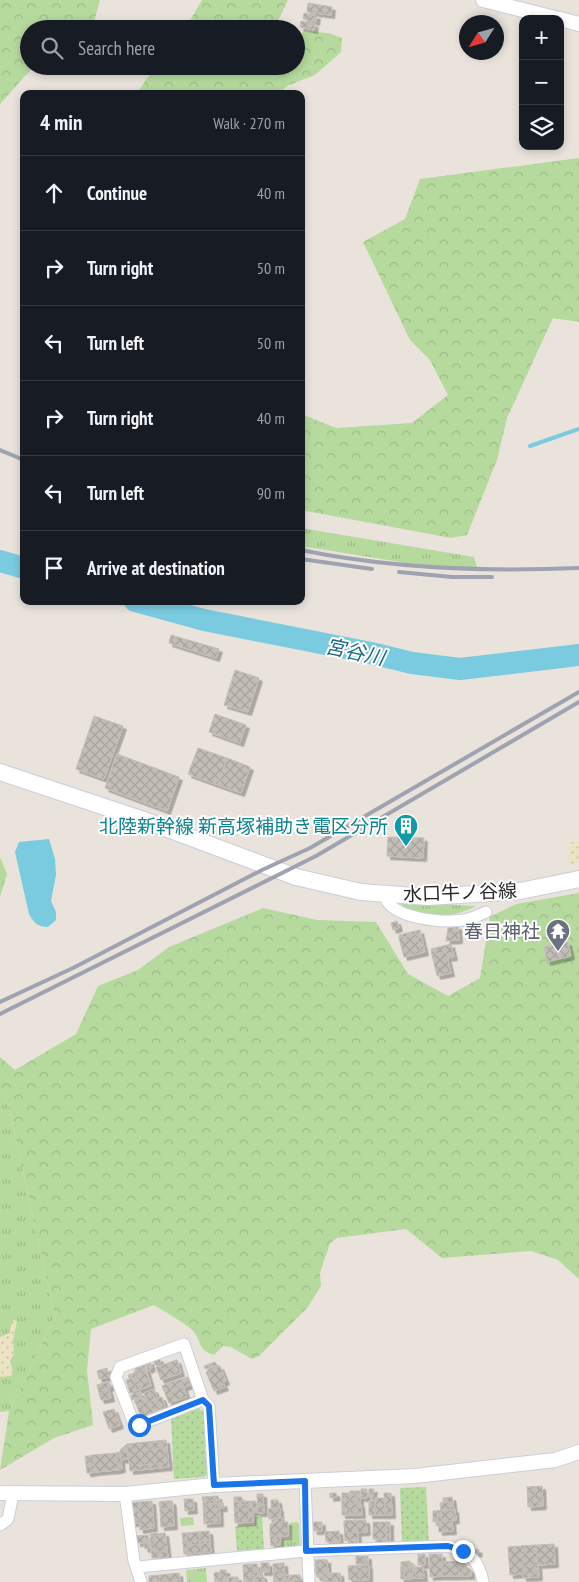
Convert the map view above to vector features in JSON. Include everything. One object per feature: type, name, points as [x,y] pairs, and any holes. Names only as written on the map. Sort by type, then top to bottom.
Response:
[{"type":"main road","name":"水口牛ノ谷線","points":[[0,772],[141,819],[296,878],[361,892],[428,897],[508,892],[579,879]]},
{"type":"street","points":[[483,0],[544,15]]},
{"type":"street","points":[[564,20],[579,24]]},
{"type":"street","points":[[384,894],[385,901],[392,907],[436,921],[466,920],[486,912]]},
{"type":"street","points":[[203,1400],[139,1425],[134,1424],[116,1377],[120,1367],[184,1344],[203,1400],[209,1406],[214,1485]]},
{"type":"street","points":[[0,1525],[8,1519],[7,1494],[124,1494],[214,1485],[415,1476],[555,1460],[579,1452]]},
{"type":"street","points":[[305,1481],[306,1551],[309,1582]]},
{"type":"street","points":[[124,1494],[134,1561],[138,1567],[141,1582]]},
{"type":"street","points":[[138,1567],[306,1551],[448,1546],[463,1551],[474,1559],[481,1568],[483,1582]]},
{"type":"green space","points":[[0,0],[100,0],[94,20],[20,20],[20,75],[26,75],[0,104]]},
{"type":"green space","points":[[202,0],[288,0],[278,20],[190,20]]},
{"type":"green space","points":[[305,31],[329,33],[342,38],[341,52],[315,75],[287,86],[283,90],[139,90],[150,75],[305,75]]},
{"type":"green space","points":[[579,158],[579,322],[553,318],[507,418],[497,460],[467,535],[451,538],[305,511],[305,416],[336,428],[412,423],[448,395],[430,360],[410,340],[363,242],[405,219],[420,179]]},
{"type":"green space","points":[[305,529],[474,557],[478,571],[406,563],[305,547]]},
{"type":"green space","points":[[0,857],[7,874],[0,897]]},
{"type":"green space","points":[[579,893],[579,1279],[558,1260],[531,1251],[442,1258],[406,1229],[337,1238],[330,1243],[320,1273],[321,1286],[308,1307],[259,1356],[252,1359],[231,1347],[223,1346],[214,1355],[208,1353],[204,1350],[191,1329],[154,1305],[91,1329],[87,1370],[93,1425],[54,1438],[0,1470],[9,1411],[55,1317],[7,1098],[0,1092],[0,1057],[15,1070],[76,1034],[98,986],[138,970],[169,947],[263,908],[317,920],[376,922],[408,974],[448,996],[480,978],[490,917],[516,904]]},
{"type":"green space","points":[[398,902],[476,906],[457,914],[436,916],[416,913]]},
{"type":"green space","points":[[0,1092],[7,1098],[55,1317],[9,1411],[0,1412]]},
{"type":"green space","points":[[196,1406],[205,1413],[208,1473],[204,1477],[174,1479],[171,1416]]},
{"type":"green space","points":[[426,1487],[429,1544],[402,1546],[400,1488]]},
{"type":"green space","points":[[262,1516],[264,1549],[237,1551],[235,1526],[255,1525],[255,1517]]},
{"type":"green space","points":[[193,1517],[194,1525],[181,1526],[180,1518]]},
{"type":"green space","points":[[297,1522],[299,1524],[300,1547],[282,1551],[282,1539],[291,1539],[290,1523]]},
{"type":"green space","points":[[206,1568],[207,1582],[187,1582],[186,1570]]},
{"type":"sand","points":[[570,842],[579,842],[579,862],[568,865]]},
{"type":"sand","points":[[13,1320],[17,1321],[13,1340],[14,1354],[10,1361],[13,1372],[11,1376],[0,1377],[0,1337],[9,1333]]},
{"type":"water","points":[[49,839],[55,859],[56,875],[51,901],[56,912],[56,920],[48,927],[37,924],[29,914],[15,852],[19,842]]},
{"type":"building","points":[[308,3],[332,7],[331,15],[307,12]]},
{"type":"building","points":[[304,13],[317,16],[316,22],[303,19]]},
{"type":"building","points":[[305,22],[315,24],[314,30],[305,28]]},
{"type":"building","points":[[171,635],[219,649],[216,658],[169,643]]},
{"type":"building","points":[[235,670],[259,678],[248,712],[224,705]]},
{"type":"building","points":[[215,714],[246,725],[240,743],[209,732]]},
{"type":"building","points":[[94,716],[123,726],[104,779],[76,769]]},
{"type":"building","points":[[198,748],[227,758],[218,785],[188,774]]},
{"type":"building","points":[[117,754],[179,777],[167,811],[105,788]]},
{"type":"building","points":[[227,758],[250,767],[241,793],[218,785]]},
{"type":"building","name":"北陸新幹線 新高塚補助き電区分所","points":[[388,837],[424,838],[423,858],[387,856]]},
{"type":"building","points":[[397,921],[399,928],[393,930],[391,923]]},
{"type":"building","points":[[458,926],[459,940],[446,941],[448,928]]},
{"type":"building","points":[[467,927],[472,927],[473,935],[467,935]]},
{"type":"building","points":[[420,930],[425,952],[421,953],[417,934],[399,938],[399,935]]},
{"type":"building","points":[[417,934],[421,953],[404,957],[399,938]]},
{"type":"building","name":"春日神社","points":[[568,942],[571,956],[547,962],[544,947]]},
{"type":"building","points":[[451,944],[454,957],[447,958],[446,952],[432,955],[431,949]]},
{"type":"building","points":[[446,952],[451,973],[437,976],[432,955]]},
{"type":"building","points":[[159,1358],[161,1363],[155,1365],[153,1360]]},
{"type":"building","points":[[177,1360],[179,1365],[162,1371],[160,1366]]},
{"type":"building","points":[[177,1360],[181,1373],[161,1380],[156,1367]]},
{"type":"building","points":[[150,1361],[152,1368],[148,1370],[145,1362]]},
{"type":"building","points":[[215,1362],[217,1365],[205,1369],[204,1366]]},
{"type":"building","points":[[145,1365],[151,1386],[142,1389],[135,1368]]},
{"type":"building","points":[[220,1366],[226,1381],[223,1383],[225,1387],[214,1391],[206,1372]]},
{"type":"building","points":[[145,1367],[151,1386],[140,1389],[134,1371]]},
{"type":"building","points":[[107,1368],[109,1377],[99,1379],[97,1371]]},
{"type":"building","points":[[146,1369],[150,1381],[132,1386],[128,1375]]},
{"type":"building","points":[[147,1373],[151,1386],[130,1393],[126,1380]]},
{"type":"building","points":[[188,1377],[191,1385],[178,1389],[175,1381]]},
{"type":"building","points":[[181,1379],[187,1397],[175,1401],[169,1383]]},
{"type":"building","points":[[107,1382],[111,1398],[101,1400],[97,1385]]},
{"type":"building","points":[[109,1382],[111,1387],[99,1391],[97,1385]]},
{"type":"building","points":[[169,1383],[175,1401],[169,1403],[162,1386]]},
{"type":"building","points":[[154,1389],[159,1402],[149,1406],[144,1393]]},
{"type":"building","points":[[109,1391],[111,1398],[101,1400],[99,1393]]},
{"type":"building","points":[[141,1392],[142,1396],[132,1400],[131,1395]]},
{"type":"building","points":[[153,1394],[159,1411],[141,1417],[135,1401]]},
{"type":"building","points":[[162,1397],[165,1407],[153,1412],[149,1402]]},
{"type":"building","points":[[149,1402],[151,1408],[145,1411],[142,1404]]},
{"type":"building","points":[[114,1409],[120,1425],[109,1429],[103,1412]]},
{"type":"building","points":[[166,1440],[169,1467],[130,1471],[127,1444]]},
{"type":"building","points":[[163,1442],[164,1448],[153,1449],[152,1443]]},
{"type":"building","points":[[127,1444],[128,1459],[121,1460],[120,1450]]},
{"type":"building","points":[[164,1448],[166,1463],[142,1465],[141,1450]]},
{"type":"building","points":[[120,1452],[122,1469],[118,1470],[116,1453]]},
{"type":"building","points":[[116,1453],[118,1470],[95,1472],[93,1455]]},
{"type":"building","points":[[93,1455],[95,1472],[91,1473],[89,1456]]},
{"type":"building","points":[[85,1456],[89,1456],[91,1473],[87,1473]]},
{"type":"building","points":[[542,1486],[543,1506],[528,1507],[527,1487]]},
{"type":"building","points":[[361,1489],[367,1489],[367,1498],[361,1498]]},
{"type":"building","points":[[369,1489],[374,1489],[373,1497],[369,1497]]},
{"type":"building","points":[[529,1490],[535,1490],[535,1500],[541,1500],[542,1502],[530,1503]]},
{"type":"building","points":[[350,1491],[360,1491],[360,1504],[350,1504]]},
{"type":"building","points":[[330,1493],[336,1493],[337,1497],[330,1498]]},
{"type":"building","points":[[342,1493],[358,1493],[358,1515],[342,1515]]},
{"type":"building","points":[[384,1493],[391,1493],[392,1515],[385,1515]]},
{"type":"building","points":[[257,1494],[263,1494],[264,1513],[258,1513]]},
{"type":"building","points":[[344,1495],[357,1495],[357,1513],[344,1513]]},
{"type":"building","points":[[218,1496],[219,1500],[203,1501],[202,1497]]},
{"type":"building","points":[[234,1497],[242,1497],[242,1501],[234,1502]]},
{"type":"building","points":[[452,1497],[453,1502],[443,1503],[443,1498]]},
{"type":"building","points":[[375,1498],[386,1498],[386,1515],[375,1515]]},
{"type":"building","points":[[184,1499],[193,1499],[194,1510],[185,1511]]},
{"type":"building","points":[[219,1500],[220,1523],[204,1524],[203,1501]]},
{"type":"building","points":[[271,1500],[278,1500],[279,1508],[271,1508]]},
{"type":"building","points":[[152,1501],[154,1528],[140,1530],[138,1502]]},
{"type":"building","points":[[167,1501],[172,1501],[173,1505],[167,1506]]},
{"type":"building","points":[[167,1501],[167,1506],[173,1505],[173,1508],[160,1509],[159,1502]]},
{"type":"building","points":[[252,1501],[253,1522],[235,1523],[234,1502]]},
{"type":"building","points":[[252,1501],[256,1501],[257,1512],[252,1512]]},
{"type":"building","points":[[369,1501],[375,1501],[375,1515],[369,1515]]},
{"type":"building","points":[[138,1502],[140,1523],[132,1523],[130,1503]]},
{"type":"building","points":[[453,1502],[454,1520],[442,1521],[440,1503]]},
{"type":"building","points":[[223,1503],[224,1508],[211,1509],[211,1504]]},
{"type":"building","points":[[205,1504],[215,1504],[217,1520],[206,1520]]},
{"type":"building","points":[[350,1504],[361,1504],[362,1515],[350,1515]]},
{"type":"building","points":[[238,1505],[248,1505],[249,1520],[239,1520]]},
{"type":"building","points":[[173,1508],[174,1526],[161,1527],[160,1509]]},
{"type":"building","points":[[280,1508],[280,1518],[269,1519],[268,1509]]},
{"type":"building","points":[[455,1509],[456,1520],[433,1522],[433,1511]]},
{"type":"building","points":[[451,1510],[453,1531],[439,1532],[437,1511]]},
{"type":"building","points":[[274,1518],[282,1518],[282,1522],[288,1522],[288,1536],[270,1536],[270,1524],[274,1523]]},
{"type":"building","points":[[357,1520],[358,1540],[345,1541],[344,1521]]},
{"type":"building","points":[[366,1520],[367,1532],[345,1533],[344,1521]]},
{"type":"building","points":[[313,1522],[322,1522],[322,1531],[314,1531]]},
{"type":"building","points":[[373,1522],[386,1522],[386,1539],[373,1539]]},
{"type":"building","points":[[386,1522],[390,1522],[390,1542],[386,1542]]},
{"type":"building","points":[[209,1531],[210,1540],[187,1542],[186,1533]]},
{"type":"building","points":[[339,1531],[340,1542],[326,1542],[325,1532]]},
{"type":"building","points":[[199,1532],[201,1553],[188,1554],[186,1533]]},
{"type":"building","points":[[165,1533],[168,1557],[152,1558],[150,1534]]},
{"type":"building","points":[[182,1533],[186,1533],[188,1554],[184,1554]]},
{"type":"building","points":[[148,1535],[149,1542],[137,1543],[137,1536]]},
{"type":"building","points":[[163,1535],[165,1551],[155,1552],[153,1536]]},
{"type":"building","points":[[270,1536],[276,1536],[276,1545],[271,1546]]},
{"type":"building","points":[[276,1536],[280,1536],[280,1545],[276,1545]]},
{"type":"building","points":[[376,1539],[386,1539],[386,1542],[376,1543]]},
{"type":"building","points":[[210,1540],[210,1543],[200,1544],[199,1541]]},
{"type":"building","points":[[350,1540],[358,1540],[358,1544],[350,1544]]},
{"type":"building","points":[[144,1543],[150,1543],[151,1548],[145,1549]]},
{"type":"building","points":[[210,1543],[211,1552],[188,1554],[187,1545]]},
{"type":"building","points":[[554,1544],[555,1564],[523,1566],[521,1546]]},
{"type":"building","points":[[536,1545],[538,1573],[510,1575],[508,1547]]},
{"type":"building","points":[[473,1548],[479,1550],[478,1554],[471,1552]]},
{"type":"building","points":[[537,1553],[539,1577],[523,1578],[522,1554]]},
{"type":"building","points":[[418,1554],[425,1554],[425,1565],[418,1565]]},
{"type":"building","points":[[429,1554],[442,1554],[442,1576],[430,1577]]},
{"type":"building","points":[[356,1556],[368,1556],[368,1564],[356,1564]]},
{"type":"building","points":[[315,1560],[327,1560],[328,1575],[316,1575]]},
{"type":"building","points":[[317,1560],[327,1560],[328,1577],[317,1577]]},
{"type":"building","points":[[410,1561],[410,1579],[401,1579],[401,1562]]},
{"type":"building","points":[[462,1561],[463,1576],[442,1576],[442,1562]]},
{"type":"building","points":[[261,1563],[269,1563],[269,1572],[261,1572]]},
{"type":"building","points":[[284,1563],[285,1581],[274,1582],[273,1564]]},
{"type":"building","points":[[404,1563],[413,1563],[413,1577],[404,1577]]},
{"type":"building","points":[[253,1564],[257,1564],[258,1576],[254,1576]]},
{"type":"building","points":[[253,1564],[254,1582],[244,1582],[243,1565]]},
{"type":"building","points":[[442,1564],[459,1564],[459,1576],[442,1576]]},
{"type":"building","points":[[462,1564],[471,1570],[471,1576],[463,1576]]},
{"type":"building","points":[[369,1565],[369,1580],[349,1580],[348,1566]]},
{"type":"building","points":[[356,1567],[361,1567],[362,1571],[356,1572]]},
{"type":"building","points":[[401,1567],[423,1567],[424,1578],[401,1579]]},
{"type":"building","points":[[404,1569],[415,1569],[416,1577],[404,1577]]},
{"type":"building","points":[[220,1570],[226,1570],[227,1582],[215,1582],[214,1573],[221,1572]]},
{"type":"building","points":[[283,1570],[283,1582],[274,1582],[274,1571]]},
{"type":"building","points":[[179,1573],[180,1582],[160,1582],[159,1575]]},
{"type":"building","points":[[322,1573],[340,1573],[341,1581],[323,1582]]},
{"type":"building","points":[[159,1575],[160,1582],[149,1582],[149,1576]]},
{"type":"building","points":[[224,1575],[224,1582],[219,1582],[219,1576]]},
{"type":"building","points":[[289,1575],[300,1575],[301,1580],[289,1581]]},
{"type":"building","points":[[289,1575],[289,1582],[274,1582],[274,1576]]},
{"type":"building","points":[[263,1576],[264,1582],[250,1582],[250,1577]]},
{"type":"building","points":[[228,1577],[238,1577],[238,1582],[229,1582]]},
{"type":"waterway","points":[[530,446],[579,429]]},
{"type":"waterway","name":"宮谷川","points":[[0,561],[20,567]]},
{"type":"waterway","name":"宮谷川","points":[[150,605],[204,620],[412,663],[460,669],[579,655]]},
{"type":"railway","points":[[0,450],[20,458]]},
{"type":"railway","points":[[305,551],[370,561],[440,568],[509,570],[579,568]]},
{"type":"railway","points":[[305,560],[372,569]]},
{"type":"railway","points":[[399,572],[452,577],[492,577]]},
{"type":"railway","points":[[0,1002],[73,968],[262,870],[310,848],[579,692]]},
{"type":"railway","points":[[0,1014],[316,856],[579,702]]},
{"type":"place","name":"北陸新幹線 新高塚補助き電区分所","points":[[406,847]]},
{"type":"place","name":"春日神社","points":[[558,952]]},
{"type":"route","points":[[139,1425],[203,1400],[209,1406],[214,1485],[305,1481],[306,1551],[448,1546],[463,1551]]}]
